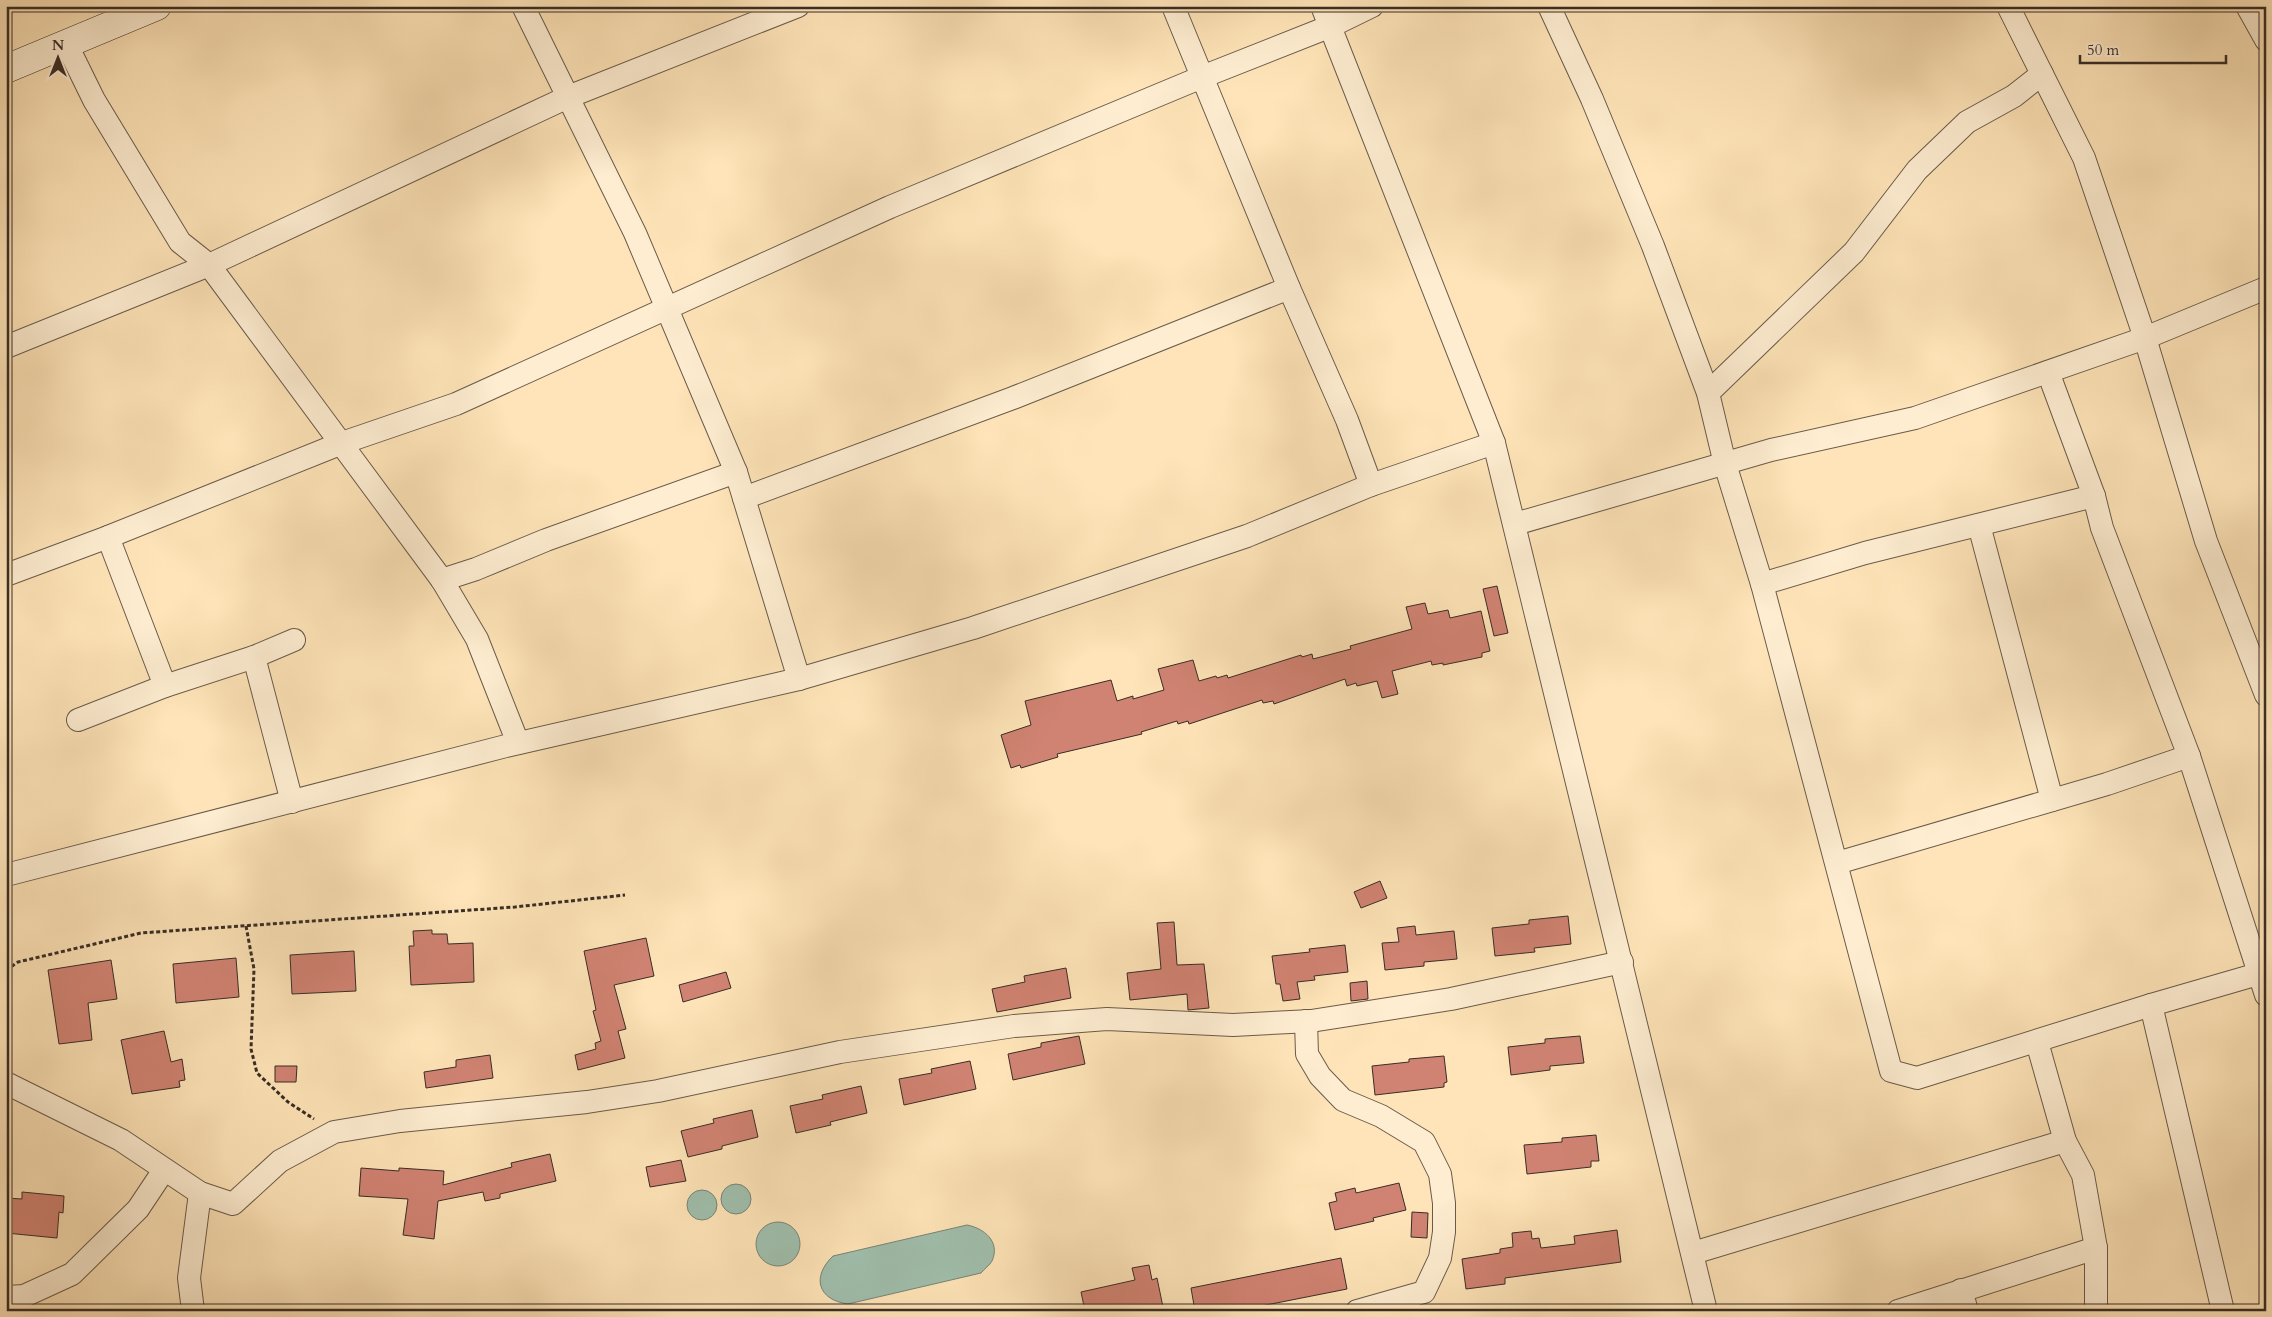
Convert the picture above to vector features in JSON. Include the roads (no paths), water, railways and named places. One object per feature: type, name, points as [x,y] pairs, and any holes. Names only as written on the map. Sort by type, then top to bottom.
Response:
[{"type":"main road","points":[[6,69],[157,6]]},
{"type":"street","points":[[523,6],[635,233],[736,472],[799,679]]},
{"type":"street","points":[[6,346],[209,265],[568,97],[798,6]]},
{"type":"street","points":[[1173,6],[1289,288],[1347,420],[1371,485]]},
{"type":"street","points":[[6,575],[108,537],[342,443],[456,404],[890,207],[1202,77],[1327,16],[1372,6]]},
{"type":"street","points":[[1549,6],[1592,99],[1634,198],[1708,393],[1725,464],[1762,584],[1891,1071],[1918,1078],[2151,1005],[2258,974]]},
{"type":"street","points":[[2008,6],[2084,158],[2145,338],[2206,541],[2266,695]]},
{"type":"street","points":[[2247,6],[2266,40]]},
{"type":"street","points":[[1327,16],[1494,443],[1706,1311]]},
{"type":"street","points":[[66,43],[94,100],[180,242],[209,265],[342,443],[382,502],[442,580],[476,639],[518,743]]},
{"type":"street","points":[[1708,393],[1854,252],[1918,170],[1966,122],[2014,96],[2042,74]]},
{"type":"street","points":[[744,498],[1012,398],[1289,288]]},
{"type":"street","points":[[1515,524],[1771,450],[1915,418],[2145,338],[2266,288]]},
{"type":"street","points":[[2048,372],[2094,496],[2102,528],[2189,756],[2266,995]]},
{"type":"street","points":[[6,875],[518,743],[799,679],[973,628],[1247,536],[1371,485],[1494,443]]},
{"type":"street","points":[[442,580],[476,569],[546,540],[736,472]]},
{"type":"street","points":[[1762,584],[1865,552],[2094,496]]},
{"type":"street","points":[[1979,525],[2052,800]]},
{"type":"street","points":[[108,537],[165,686]]},
{"type":"street","points":[[78,720],[165,686],[254,657],[294,640]]},
{"type":"street","points":[[254,657],[292,802]]},
{"type":"street","points":[[1837,863],[2052,800],[2189,756]]},
{"type":"street","points":[[6,1083],[121,1140],[200,1193],[233,1204],[280,1161],[334,1132],[400,1121],[587,1102],[658,1091],[840,1052],[1014,1026],[1107,1019],[1233,1025],[1306,1021],[1451,999],[1622,962]]},
{"type":"street","points":[[2151,1005],[2223,1311]]},
{"type":"street","points":[[1306,1021],[1307,1054],[1320,1076],[1343,1100],[1381,1116],[1424,1142],[1440,1174],[1444,1203],[1444,1232],[1440,1258],[1424,1292],[1357,1311]]},
{"type":"street","points":[[2037,1042],[2065,1141],[2083,1174],[2096,1248],[2096,1311]]},
{"type":"street","points":[[1692,1253],[2065,1141]]},
{"type":"street","points":[[6,1297],[24,1296],[72,1274],[138,1209],[164,1170]]},
{"type":"street","points":[[193,1311],[189,1278],[200,1193]]},
{"type":"street","points":[[1898,1311],[1964,1301],[2096,1248]]}]
